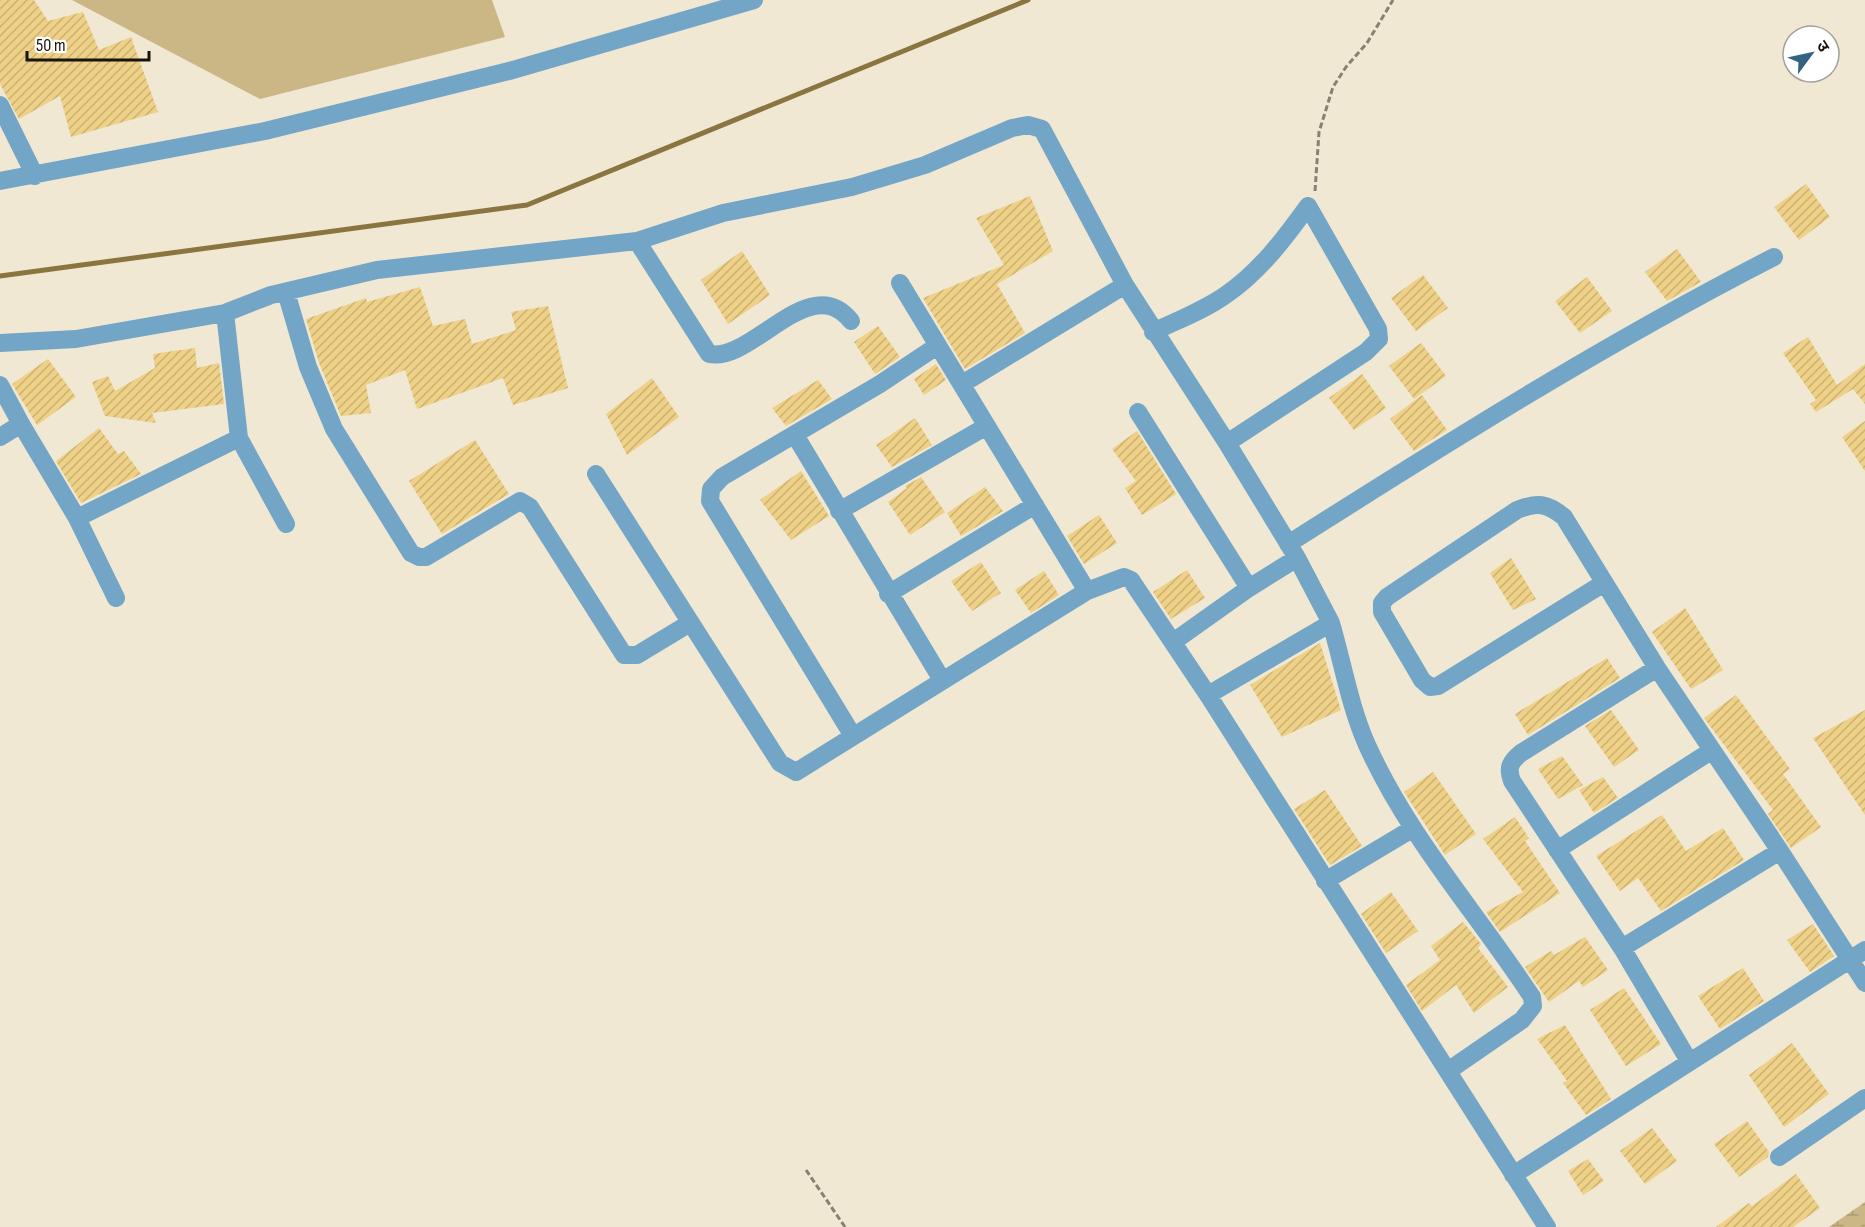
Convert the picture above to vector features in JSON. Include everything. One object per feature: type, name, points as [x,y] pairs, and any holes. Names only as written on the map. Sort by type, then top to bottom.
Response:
[{"type":"street","points":[[0,181],[265,131],[509,71],[754,0]]},
{"type":"street","points":[[0,105],[34,176]]},
{"type":"street","points":[[0,343],[76,339],[225,313],[286,292],[377,270],[637,242],[723,213],[852,187],[925,165],[1011,128],[1028,125],[1042,129],[1125,285],[1153,332],[1227,443],[1292,551],[1331,623],[1353,708],[1367,744],[1412,829],[1528,992],[1533,1006],[1522,1020],[1448,1071]]},
{"type":"street","points":[[1153,332],[1228,294],[1255,271],[1308,206],[1378,329],[1379,339],[1366,352],[1227,443]]},
{"type":"street","points":[[637,242],[710,354],[718,356],[729,352],[774,326],[819,305],[832,305],[841,309],[851,321]]},
{"type":"street","points":[[1173,642],[1249,588],[1292,551],[1506,406],[1651,322],[1774,257]]},
{"type":"street","points":[[900,283],[1087,591]]},
{"type":"street","points":[[962,384],[1125,285]]},
{"type":"street","points":[[286,292],[308,367],[334,429],[411,553],[418,557],[426,556],[520,501],[530,507],[624,655],[637,655],[690,623]]},
{"type":"street","points":[[225,313],[239,438],[286,524]]},
{"type":"street","points":[[853,736],[710,501],[711,489],[722,477],[795,435],[937,346]]},
{"type":"street","points":[[0,385],[77,518],[116,598]]},
{"type":"street","points":[[1138,412],[1249,588]]},
{"type":"street","points":[[0,437],[21,424]]},
{"type":"street","points":[[839,511],[987,426]]},
{"type":"street","points":[[795,435],[888,594],[942,680]]},
{"type":"street","points":[[77,518],[239,438]]},
{"type":"street","points":[[596,474],[690,623],[786,768],[796,772],[1087,591],[1124,577],[1131,580],[1208,695],[1547,1227]]},
{"type":"street","points":[[1604,583],[1438,686],[1430,687],[1422,680],[1382,612],[1382,603],[1387,597],[1517,510],[1535,502],[1551,506],[1564,517],[1711,752],[1780,851],[1858,955],[1865,983]]},
{"type":"street","points":[[888,594],[1035,505]]},
{"type":"street","points":[[1208,695],[1331,623]]},
{"type":"street","points":[[1657,669],[1512,761],[1508,770],[1512,781],[1622,948],[1689,1061]]},
{"type":"street","points":[[1557,850],[1711,752]]},
{"type":"street","points":[[1325,881],[1412,829]]},
{"type":"street","points":[[1622,948],[1780,851]]},
{"type":"street","points":[[1513,1175],[1858,955]]},
{"type":"street","points":[[1779,1157],[1865,1098]]},
{"type":"path","points":[[1308,206],[1315,190],[1318,132],[1333,87],[1346,67],[1367,43],[1394,0]]},
{"type":"path","points":[[806,1170],[845,1227]]},
{"type":"green space","points":[[72,0],[492,0],[505,37],[260,99]]},
{"type":"green space","points":[[1865,1202],[1865,1227],[1829,1227]]},
{"type":"building","points":[[0,0],[34,0],[48,21],[83,12],[99,50],[131,37],[158,112],[71,137],[60,96],[19,119],[0,84]]},
{"type":"building","points":[[1806,184],[1830,217],[1799,240],[1774,207]]},
{"type":"building","points":[[1030,196],[1053,251],[997,284],[1025,333],[965,369],[923,298],[1004,265],[976,218]]},
{"type":"building","points":[[1677,249],[1701,282],[1667,301],[1645,272]]},
{"type":"building","points":[[742,251],[770,295],[728,324],[701,280]]},
{"type":"building","points":[[1423,275],[1448,308],[1416,331],[1391,298]]},
{"type":"building","points":[[1587,277],[1612,311],[1580,333],[1555,301]]},
{"type":"building","points":[[420,287],[433,326],[465,319],[472,344],[516,330],[511,312],[548,306],[568,388],[513,405],[503,378],[417,409],[405,370],[366,385],[371,413],[341,416],[319,363],[306,319],[366,298],[367,302]]},
{"type":"building","points":[[878,326],[900,357],[875,374],[854,342]]},
{"type":"building","points":[[1808,337],[1837,385],[1865,364],[1865,404],[1853,389],[1816,412],[1810,404],[1816,400],[1783,353]]},
{"type":"building","points":[[1421,343],[1446,376],[1414,399],[1389,366]]},
{"type":"building","points":[[195,348],[197,368],[219,363],[224,404],[152,413],[156,423],[105,416],[92,382],[108,376],[115,391],[155,368],[153,354]]},
{"type":"building","points":[[48,359],[76,397],[37,425],[12,384]]},
{"type":"building","points":[[936,364],[946,380],[924,395],[914,379]]},
{"type":"building","points":[[1362,374],[1386,408],[1354,430],[1329,398]]},
{"type":"building","points":[[652,378],[679,417],[627,455],[606,414]]},
{"type":"building","points":[[818,380],[832,399],[786,426],[772,408]]},
{"type":"building","points":[[1422,395],[1447,430],[1414,451],[1390,419]]},
{"type":"building","points":[[915,418],[932,445],[892,467],[876,445]]},
{"type":"building","points":[[1865,421],[1865,471],[1842,437]]},
{"type":"building","points":[[99,428],[118,454],[124,451],[141,474],[81,503],[56,461]]},
{"type":"building","points":[[1137,431],[1176,494],[1142,515],[1125,488],[1136,481],[1112,449]]},
{"type":"building","points":[[475,440],[509,494],[442,534],[409,481]]},
{"type":"building","points":[[801,471],[829,516],[791,540],[760,500]]},
{"type":"building","points":[[921,477],[945,512],[910,535],[888,502],[907,488],[905,486]]},
{"type":"building","points":[[985,487],[1003,511],[961,536],[947,513]]},
{"type":"building","points":[[1099,515],[1117,543],[1084,564],[1067,536]]},
{"type":"building","points":[[1511,558],[1536,599],[1513,610],[1490,573]]},
{"type":"building","points":[[981,562],[1001,593],[972,611],[951,581]]},
{"type":"building","points":[[1187,570],[1205,598],[1171,619],[1153,592]]},
{"type":"building","points":[[1044,571],[1059,595],[1031,613],[1015,590]]},
{"type":"building","points":[[1685,608],[1723,670],[1691,689],[1652,632]]},
{"type":"building","points":[[1320,643],[1341,710],[1282,737],[1250,685]]},
{"type":"building","points":[[1607,658],[1620,678],[1528,735],[1515,714]]},
{"type":"building","points":[[1736,695],[1790,769],[1783,774],[1821,827],[1791,848],[1768,814],[1773,810],[1704,718]]},
{"type":"building","points":[[1611,710],[1639,750],[1614,767],[1585,726]]},
{"type":"building","points":[[1865,710],[1865,815],[1813,738]]},
{"type":"building","points":[[1562,756],[1583,785],[1558,799],[1538,769]]},
{"type":"building","points":[[1433,772],[1476,834],[1445,855],[1404,792]]},
{"type":"building","points":[[1603,777],[1618,798],[1594,813],[1579,790]]},
{"type":"building","points":[[1325,790],[1362,846],[1330,865],[1294,809]]},
{"type":"building","points":[[1662,815],[1686,851],[1723,828],[1744,860],[1661,911],[1638,878],[1620,891],[1596,856]]},
{"type":"building","points":[[1515,817],[1529,838],[1525,841],[1560,893],[1500,932],[1486,912],[1523,892],[1483,839]]},
{"type":"building","points":[[1391,892],[1418,931],[1386,953],[1361,914]]},
{"type":"building","points":[[1463,922],[1481,944],[1478,948],[1508,987],[1474,1013],[1456,985],[1422,1011],[1406,985],[1440,960],[1431,946]]},
{"type":"building","points":[[1813,924],[1834,956],[1810,972],[1787,940]]},
{"type":"building","points":[[1585,937],[1608,970],[1583,987],[1579,981],[1549,1002],[1525,967],[1551,951],[1554,955]]},
{"type":"building","points":[[1743,968],[1764,1001],[1720,1029],[1698,996]]},
{"type":"building","points":[[1624,988],[1661,1044],[1626,1066],[1590,1010]]},
{"type":"building","points":[[1565,1025],[1611,1099],[1586,1115],[1563,1083],[1567,1081],[1537,1039]]},
{"type":"building","points":[[1792,1043],[1829,1094],[1784,1127],[1749,1075]]},
{"type":"building","points":[[1747,1121],[1769,1152],[1768,1157],[1739,1177],[1714,1144]]},
{"type":"building","points":[[1652,1128],[1677,1161],[1645,1184],[1620,1151]]},
{"type":"building","points":[[1588,1159],[1604,1181],[1583,1195],[1568,1171]]},
{"type":"building","points":[[1796,1174],[1820,1208],[1793,1227],[1716,1227],[1749,1203],[1752,1206]]},
{"type":"waterway","points":[[0,276],[527,205],[1028,0]]}]
